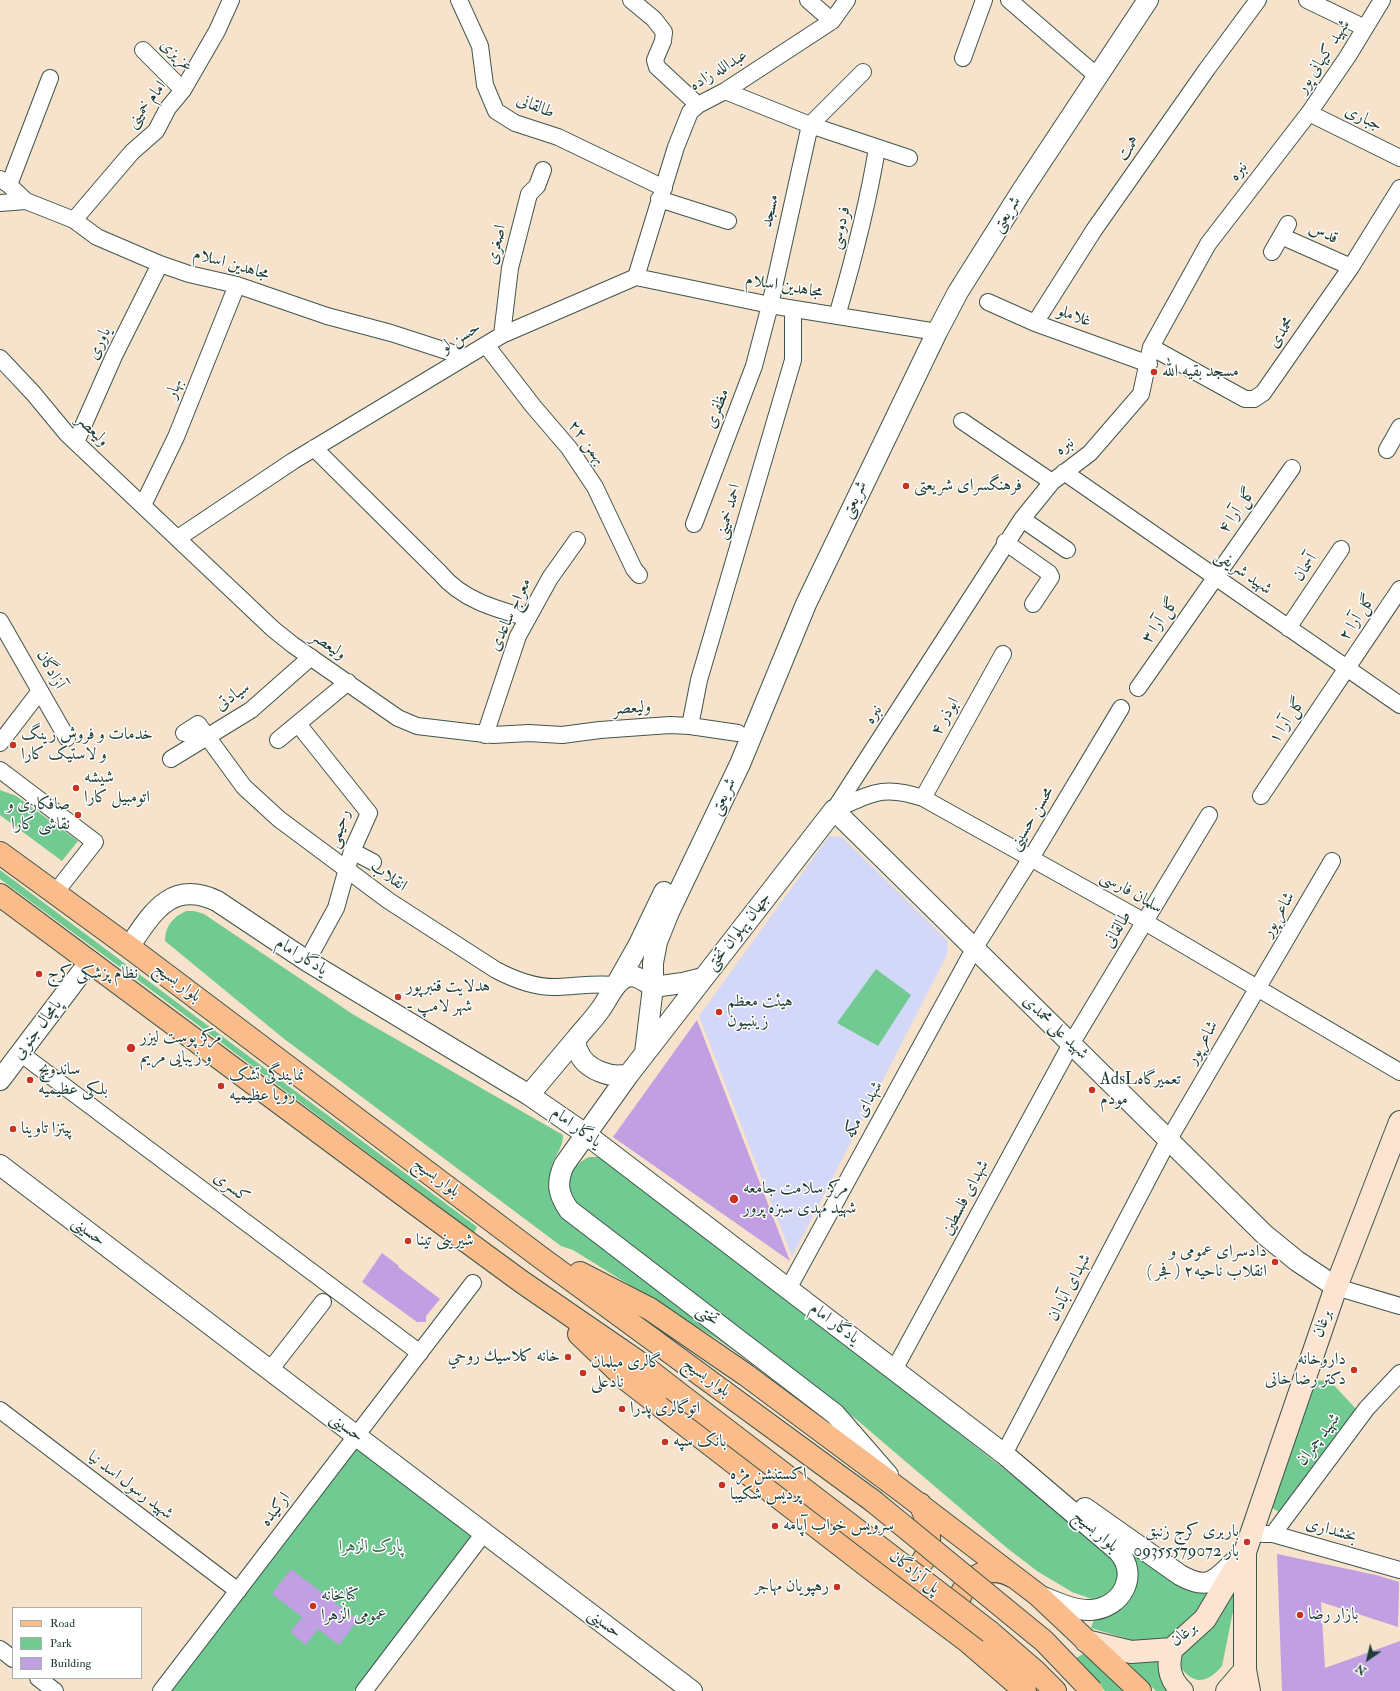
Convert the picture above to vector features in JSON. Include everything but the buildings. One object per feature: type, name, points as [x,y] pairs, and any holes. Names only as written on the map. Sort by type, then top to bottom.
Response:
[{"type":"main road","name":"بلوار بسیج","points":[[0,853],[129,947],[525,1244],[540,1257],[873,1501]]},
{"type":"main road","name":"بلوار بسیج","points":[[0,895],[90,960],[367,1168],[522,1282],[637,1361],[673,1389]]},
{"type":"main road","name":"برغان","points":[[1086,1641],[1131,1652],[1172,1649],[1205,1619],[1247,1543],[1336,1287],[1400,1122]]},
{"type":"main road","points":[[525,1244],[650,1309],[746,1375],[920,1504],[1038,1595],[1140,1691]]},
{"type":"main road","points":[[522,1282],[627,1380],[875,1572],[967,1641],[1025,1691]]},
{"type":"main road","name":"پل آزادگان","points":[[673,1389],[990,1632],[1035,1671],[1055,1691]]},
{"type":"main road","name":"پل آزادگان","points":[[873,1501],[1044,1641],[1092,1691]]},
{"type":"main road","points":[[875,1572],[894,1577],[907,1574],[918,1566],[926,1555],[930,1542],[929,1528],[920,1504]]},
{"type":"main road","name":"برغان","points":[[1247,1543],[1245,1670],[1249,1691]]},
{"type":"main road","points":[[967,1641],[958,1625],[956,1612],[957,1600],[963,1588],[972,1579],[984,1573],[996,1572],[1009,1574],[1020,1581]]},
{"type":"main road","points":[[1172,1649],[1169,1659],[1170,1672],[1176,1684],[1182,1691]]},
{"type":"main road","points":[[1227,1691],[1245,1670]]},
{"type":"street","name":"امام خمینی","points":[[74,220],[132,152],[156,131],[168,108],[184,90],[217,31],[231,0]]},
{"type":"street","points":[[632,0],[654,19],[664,32],[664,41],[655,60],[657,66],[698,105]]},
{"type":"street","points":[[808,0],[832,21]]},
{"type":"street","name":"عبدالله زاده","points":[[636,277],[683,129],[690,112],[698,105],[725,91],[832,21],[847,0]]},
{"type":"street","points":[[963,58],[984,0]]},
{"type":"street","points":[[1009,0],[1093,73]]},
{"type":"street","name":"شریعتی","points":[[1093,73],[1136,0]]},
{"type":"street","name":"شریعتی","points":[[529,1095],[600,1010],[638,946],[727,759],[793,602],[980,237],[1093,73],[1148,0]]},
{"type":"street","name":"همت","points":[[1035,323],[1094,230],[1207,69],[1258,0]]},
{"type":"street","points":[[1307,0],[1365,28]]},
{"type":"street","name":"شهید کیهانی پور","points":[[1309,113],[1382,0]]},
{"type":"street","name":"طالقانی","points":[[460,1],[480,46],[485,85],[496,111],[515,123],[558,137],[662,194],[728,221]]},
{"type":"street","name":"عزیزی","points":[[143,50],[184,90]]},
{"type":"street","points":[[810,125],[863,72]]},
{"type":"street","points":[[4,182],[50,78]]},
{"type":"street","points":[[725,91],[810,125],[909,158]]},
{"type":"street","name":"جباری","points":[[1309,113],[1400,158]]},
{"type":"street","name":"نبره","points":[[834,810],[927,668],[1005,542],[1022,519],[1052,482],[1090,453],[1142,394],[1149,364],[1151,347],[1208,244],[1309,113]]},
{"type":"street","name":"مسجد","points":[[770,305],[810,125]]},
{"type":"street","name":"فردوسی","points":[[837,316],[857,245],[871,184],[877,148]]},
{"type":"street","name":"اصغری","points":[[502,335],[510,268],[529,194],[537,186],[543,170]]},
{"type":"street","name":"مجاهدین اسلام","points":[[4,182],[26,201],[74,220],[97,236],[160,264],[189,274],[237,284],[327,316],[391,333],[465,357]]},
{"type":"street","name":"محمدی","points":[[1151,347],[1245,399],[1254,399],[1263,393],[1351,267],[1400,188]]},
{"type":"street","points":[[0,203],[26,201]]},
{"type":"street","name":"قدس","points":[[1272,252],[1284,230],[1351,267]]},
{"type":"street","name":"یاوری","points":[[76,442],[114,356],[160,264]]},
{"type":"street","name":"مجاهدین اسلام","points":[[636,277],[770,305],[932,330]]},
{"type":"street","name":"حسن لو","points":[[178,538],[314,448],[502,335],[636,277]]},
{"type":"street","name":"بهار","points":[[143,505],[176,437],[237,284]]},
{"type":"street","name":"غلاملو","points":[[988,302],[1035,323],[1149,364]]},
{"type":"street","name":"مظفری","points":[[694,524],[754,366],[770,305]]},
{"type":"street","name":"احمد خمینی","points":[[690,726],[699,680],[794,360],[793,309]]},
{"type":"street","name":"شریعتی","points":[[645,1053],[653,987],[654,956],[657,942],[669,912],[740,764],[806,604],[932,330]]},
{"type":"street","name":"۲۲ بهمن","points":[[486,345],[533,406],[569,448],[595,487],[638,575]]},
{"type":"street","name":"ولیعصر","points":[[0,358],[33,393],[67,434],[273,629],[398,718],[417,726],[485,735],[562,735],[600,730],[690,726],[738,733]]},
{"type":"street","points":[[962,421],[1052,482]]},
{"type":"street","points":[[1387,450],[1400,427]]},
{"type":"street","points":[[314,448],[440,573],[450,585],[479,603],[528,618]]},
{"type":"street","name":"گل آرا ۴","points":[[1215,576],[1292,468]]},
{"type":"street","name":"شهید شریفی","points":[[1064,472],[1400,705]]},
{"type":"street","points":[[1022,519],[1067,550]]},
{"type":"street","name":"معراج ساعدی","points":[[485,735],[518,636],[550,578],[577,540]]},
{"type":"street","points":[[1005,542],[1049,573],[1050,577],[1048,583],[1032,604]]},
{"type":"street","name":"آسمان","points":[[1288,628],[1341,549]]},
{"type":"street","name":"گل آرا ۳","points":[[1138,688],[1215,576]]},
{"type":"street","name":"گل آرا ۲","points":[[1347,668],[1400,589]]},
{"type":"street","name":"آزادگان","points":[[0,621],[67,738]]},
{"type":"street","name":"ابوذر ۴","points":[[923,798],[1003,654]]},
{"type":"street","name":"سیادتی","points":[[171,759],[251,710],[311,657]]},
{"type":"street","name":"گل آرا ۱","points":[[1261,796],[1347,668]]},
{"type":"street","points":[[278,740],[348,682]]},
{"type":"street","points":[[0,743],[40,691]]},
{"type":"street","name":"محسن حسینی","points":[[974,949],[1031,858],[1121,708]]},
{"type":"street","name":"انقلاب","points":[[184,733],[198,724],[206,737],[244,787],[278,819],[346,871],[456,946],[511,978],[533,985],[556,987],[602,983],[616,985]]},
{"type":"street","name":"رحیمی","points":[[298,724],[369,812],[352,851],[336,908],[307,961]]},
{"type":"street","points":[[0,770],[95,842],[55,893]]},
{"type":"street","name":"سلمان فارسی","points":[[834,810],[867,796],[890,790],[904,791],[923,798],[1145,922],[1400,1072]]},
{"type":"street","name":"شهید علی محمدی","points":[[834,810],[1265,1235],[1297,1261],[1336,1287]]},
{"type":"street","name":"جهان پهلوان تختی","points":[[629,1074],[834,810]]},
{"type":"street","name":"طالقانی","points":[[1071,1044],[1209,815]]},
{"type":"street","points":[[352,851],[373,862]]},
{"type":"street","name":"شاعر پور","points":[[1258,988],[1332,861]]},
{"type":"street","name":"یادگار امام","points":[[129,947],[156,910],[173,898],[181,894],[191,893],[203,895],[216,901],[307,961],[529,1095],[587,1135],[1004,1454]]},
{"type":"street","name":"شهدای مکه","points":[[788,1289],[974,949]]},
{"type":"street","name":"پامچال جنوبی","points":[[0,1080],[90,960]]},
{"type":"street","points":[[616,985],[627,977],[632,976],[653,987],[683,983],[703,978]]},
{"type":"street","name":"شاعرپور","points":[[1169,1139],[1258,988]]},
{"type":"street","points":[[576,1039],[578,1052],[587,1063],[612,1076],[629,1074]]},
{"type":"street","name":"شهدای فلسطین","points":[[894,1370],[1071,1044]]},
{"type":"street","name":"کسری","points":[[20,1053],[420,1353]]},
{"type":"street","points":[[587,1135],[629,1074]]},
{"type":"street","name":"تختی","points":[[587,1135],[564,1165],[560,1175],[558,1188],[568,1210],[835,1414],[854,1433],[899,1489]]},
{"type":"street","name":"شهدای آبادان","points":[[1004,1454],[1169,1139]]},
{"type":"street","name":"حسینی","points":[[0,1165],[692,1691]]},
{"type":"street","name":"ارکیده","points":[[161,1691],[473,1283]]},
{"type":"street","points":[[1336,1287],[1400,1306]]},
{"type":"street","points":[[270,1370],[323,1302]]},
{"type":"street","name":"شهید چمران","points":[[1273,1534],[1367,1408],[1400,1373]]},
{"type":"street","name":"شهید رسول اسد نیا","points":[[0,1410],[238,1591]]},
{"type":"street","points":[[1004,1454],[1056,1488],[1180,1575],[1195,1583],[1207,1583],[1217,1578],[1247,1543]]},
{"type":"street","name":"بلوار بسیج","points":[[1004,1454],[1118,1551],[1124,1558],[1127,1566],[1129,1580],[1123,1593],[1113,1602],[1092,1610],[1077,1609],[1038,1595]]},
{"type":"street","points":[[368,1690],[484,1533]]},
{"type":"street","name":"بخشداری","points":[[1247,1543],[1273,1534],[1400,1570]]},
{"type":"street","points":[[0,1649],[12,1658]]},
{"type":"street","points":[[39,1679],[55,1691]]},
{"type":"shaded area","points":[[829,836],[842,837],[948,941],[947,955],[792,1257],[699,1016]]},
{"type":"green space","points":[[0,790],[16,796],[78,841],[62,861],[0,815]]},
{"type":"green space","points":[[0,870],[477,1227],[474,1233],[158,995],[0,879]]},
{"type":"green space","points":[[186,911],[194,911],[204,914],[354,1015],[563,1135],[562,1143],[550,1173],[552,1196],[821,1411],[717,1339],[573,1250],[561,1246],[283,1038],[165,941],[168,926],[177,916]]},
{"type":"green space","points":[[876,969],[911,995],[878,1046],[837,1023]]},
{"type":"green space","points":[[589,1157],[598,1157],[607,1162],[922,1404],[1104,1548],[1122,1568],[1114,1591],[1105,1596],[1092,1599],[1072,1592],[1037,1571],[1007,1548],[857,1420],[571,1200],[568,1194],[568,1181],[570,1175],[583,1160]]},
{"type":"green space","points":[[1311,1380],[1330,1381],[1357,1410],[1282,1514],[1271,1507]]},
{"type":"green space","name":"پارک الزهرا","points":[[357,1443],[475,1532],[354,1691],[171,1691]]},
{"type":"green space","points":[[1121,1544],[1184,1584],[1209,1595],[1197,1617],[1169,1640],[1141,1643],[1091,1628],[1096,1614],[1114,1608]]},
{"type":"green space","points":[[1238,1587],[1222,1666],[1210,1677],[1199,1680],[1193,1679],[1178,1663],[1180,1650],[1211,1624]]},
{"type":"green space","points":[[1086,1652],[1126,1691],[1105,1691],[1075,1659]]},
{"type":"green space","points":[[1117,1652],[1162,1655],[1175,1691],[1156,1691]]},
{"type":"place","name":"مسجد بقیه الله","points":[[1154,372]]},
{"type":"place","name":"فرهنگسرای شریعتی","points":[[906,486]]},
{"type":"place","name":"خدمات و فروش رینگ و لاستیک کارا","points":[[13,745]]},
{"type":"place","name":"شیشه اتومبیل کارا","points":[[76,788]]},
{"type":"place","name":"صافکاری و نقاشی کارا","points":[[78,815]]},
{"type":"place","name":"نظام پزشکی کرج","points":[[39,974]]},
{"type":"place","name":"هدلایت قنبرپور - شهر لامپ","points":[[398,997]]},
{"type":"place","name":"هیئت معظم زینبیون","points":[[719,1012]]},
{"type":"place","name":"مرکز پوست لیزر و زیبایی مریم","points":[[131,1048]]},
{"type":"place","name":"ساندویچ بلکی عظیمیه","points":[[30,1080]]},
{"type":"place","name":"نمایندگی تشک رویا عظیمیه","points":[[221,1086]]},
{"type":"place","name":"AdsLتعمیرگاه مودم","points":[[1092,1090]]},
{"type":"place","name":"پیتزا تاوینا","points":[[13,1129]]},
{"type":"place","name":"مرکز سلامت جامعه شهید مهدی سبزه پرور","points":[[734,1199]]},
{"type":"place","name":"شیرینی تینا","points":[[408,1241]]},
{"type":"place","name":"دادسرای عمومی و انقلاب ناحیه۲ ( فجر )","points":[[1275,1262]]},
{"type":"place","name":"خانه كلاسيك روحي","points":[[568,1357]]},
{"type":"place","name":"داروخانه دکتر رضا خانی","points":[[1354,1370]]},
{"type":"place","name":"گالری مبلمان نادعلی","points":[[583,1373]]},
{"type":"place","name":"اتوگالری پدرا","points":[[622,1409]]},
{"type":"place","name":"بانک سپه","points":[[665,1442]]},
{"type":"place","name":"اکستنشن مژه پردیس شکیبا","points":[[722,1485]]},
{"type":"place","name":"سرویس خواب آپامه","points":[[775,1526]]},
{"type":"place","name":"باربری کرج زنبق بار 09355579072","points":[[1247,1542]]},
{"type":"place","name":"رهپویان مهاجر","points":[[837,1587]]},
{"type":"place","name":"کتابخانه عمومی الزهرا","points":[[313,1606]]},
{"type":"place","name":"بازار رضا","points":[[1300,1615]]}]
